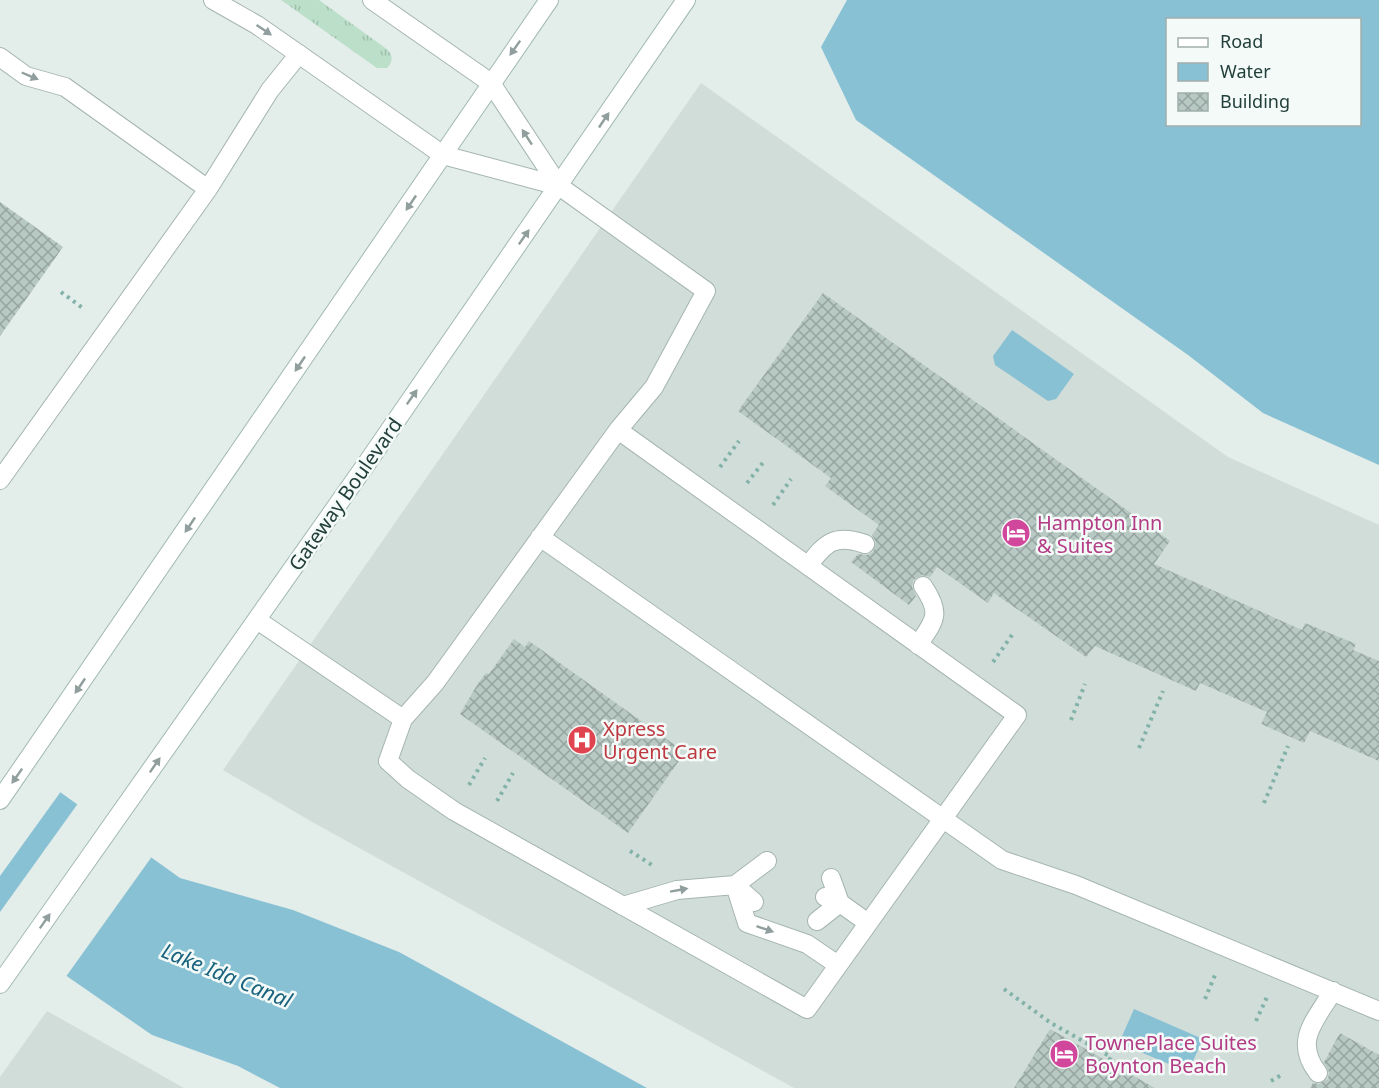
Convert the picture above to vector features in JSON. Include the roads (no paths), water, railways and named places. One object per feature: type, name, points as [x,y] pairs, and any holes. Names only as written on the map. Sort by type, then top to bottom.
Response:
[{"type":"main road","points":[[213,0],[299,54],[443,155],[559,186],[706,291],[654,387],[618,430],[435,683],[403,719],[388,760],[408,779],[454,811],[807,1009],[1017,715],[618,430]]},
{"type":"main road","points":[[372,0],[491,83],[559,186]]},
{"type":"main road","points":[[0,800],[549,0]]},
{"type":"main road","name":"Gateway Boulevard","points":[[0,984],[257,620],[686,0]]},
{"type":"main road","points":[[0,480],[208,189],[270,90],[299,54]]},
{"type":"main road","points":[[0,57],[26,76],[64,87],[208,189]]},
{"type":"main road","points":[[540,537],[1002,860],[1076,885],[1379,1011]]},
{"type":"main road","points":[[808,566],[824,545],[837,540],[852,539],[865,544]]},
{"type":"main road","points":[[918,645],[936,616],[935,607],[923,586]]},
{"type":"main road","points":[[257,620],[403,719]]},
{"type":"main road","points":[[735,885],[767,861]]},
{"type":"main road","points":[[817,921],[832,900],[831,878]]},
{"type":"main road","points":[[623,906],[677,890],[735,885],[761,879]]},
{"type":"main road","points":[[735,885],[754,902]]},
{"type":"main road","points":[[735,885],[747,923],[807,944],[838,964]]},
{"type":"main road","points":[[832,900],[868,923]]},
{"type":"main road","points":[[1318,1073],[1307,1060],[1305,1046],[1333,991]]},
{"type":"water","points":[[847,0],[1379,0],[1379,465],[1263,413],[1188,355],[856,120],[821,47]]},
{"type":"water","points":[[1012,330],[1074,374],[1056,399],[1048,401],[995,365],[993,356]]},
{"type":"water","name":"Lake Ida Canal","points":[[0,749],[180,878],[293,910],[399,952],[647,1088],[280,1088],[238,1066],[152,1035],[0,930]]},
{"type":"water","points":[[1134,1009],[1203,1039],[1188,1072],[1119,1043]]},
{"type":"place","name":"Hampton Inn & Suites","points":[[1016,533]]},
{"type":"place","name":"Xpress Urgent Care","points":[[582,740]]},
{"type":"place","name":"TownePlace Suites Boynton Beach","points":[[1064,1054]]}]
